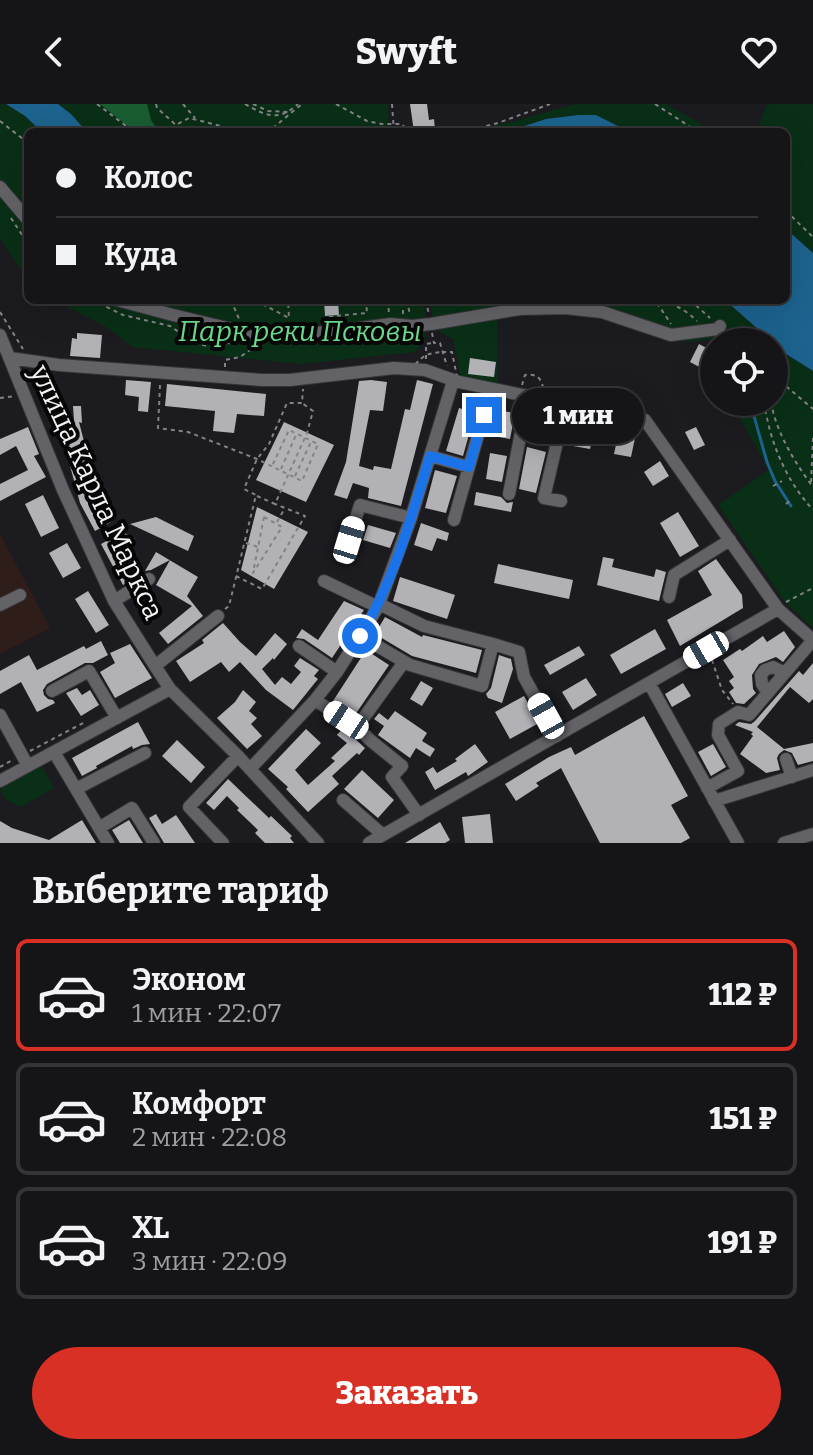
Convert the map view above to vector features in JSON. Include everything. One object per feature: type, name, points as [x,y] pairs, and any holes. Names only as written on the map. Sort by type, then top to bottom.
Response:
[{"type":"street","points":[[0,187],[24,215]]},
{"type":"street","points":[[133,304],[244,332],[272,335],[332,332],[390,324],[412,326],[520,309],[565,308],[602,312],[677,336],[718,329],[720,326]]},
{"type":"street","name":"улица Карла Маркса","points":[[0,335],[63,490],[114,601],[170,689],[238,756],[318,843]]},
{"type":"street","points":[[10,358],[59,365],[262,380],[394,368],[425,370],[491,389],[645,420],[779,607],[813,640],[785,673],[773,667],[765,670],[761,675],[762,684],[768,693],[749,715],[738,712],[719,724],[718,735],[738,771],[707,788]]},
{"type":"street","points":[[250,769],[337,672],[378,605],[411,518],[452,378]]},
{"type":"street","points":[[454,520],[491,389]]},
{"type":"street","points":[[509,494],[523,395]]},
{"type":"street","points":[[561,501],[544,498],[566,404]]},
{"type":"street","points":[[430,456],[469,467]]},
{"type":"street","points":[[349,540],[360,505],[411,518]]},
{"type":"street","points":[[669,597],[674,575],[730,540]]},
{"type":"street","points":[[114,601],[149,579]]},
{"type":"street","points":[[324,581],[424,626],[519,652],[524,677],[557,736]]},
{"type":"street","points":[[0,605],[20,595]]},
{"type":"street","points":[[369,843],[779,607]]},
{"type":"street","points":[[155,666],[218,616]]},
{"type":"street","points":[[360,636],[410,665],[482,686],[493,644]]},
{"type":"street","points":[[299,646],[337,672]]},
{"type":"street","points":[[357,727],[404,662]]},
{"type":"street","points":[[52,691],[89,671],[117,718]]},
{"type":"street","points":[[649,683],[738,843]]},
{"type":"street","points":[[0,781],[25,760],[54,752],[170,689]]},
{"type":"street","points":[[315,700],[357,727],[402,766],[392,777],[419,815]]},
{"type":"street","points":[[0,715],[25,760]]},
{"type":"street","points":[[54,752],[108,843]]},
{"type":"street","points":[[76,789],[145,753]]},
{"type":"street","points":[[223,843],[189,807],[238,756]]},
{"type":"street","points":[[786,759],[792,777]]},
{"type":"street","points":[[714,801],[813,770]]},
{"type":"street","points":[[343,800],[383,835]]},
{"type":"street","points":[[99,828],[132,808],[154,843]]},
{"type":"street","points":[[784,843],[813,834]]},
{"type":"path","points":[[97,104],[129,128]]},
{"type":"path","points":[[156,104],[176,125],[189,118],[229,128]]},
{"type":"path","points":[[183,104],[197,120]]},
{"type":"path","points":[[245,104],[264,115],[291,112]]},
{"type":"path","points":[[253,104],[268,111],[291,112]]},
{"type":"path","points":[[272,128],[300,104]]},
{"type":"path","points":[[336,104],[367,121],[402,124],[405,128]]},
{"type":"path","points":[[392,104],[393,128]]},
{"type":"path","points":[[482,128],[550,104]]},
{"type":"path","points":[[655,104],[692,128]]},
{"type":"path","points":[[0,121],[24,140]]},
{"type":"path","points":[[790,215],[813,237]]},
{"type":"path","points":[[11,217],[24,238]]},
{"type":"path","points":[[233,304],[244,332]]},
{"type":"path","points":[[261,304],[289,318],[288,304]]},
{"type":"path","points":[[408,304],[412,326]]},
{"type":"path","points":[[427,304],[434,343]]},
{"type":"path","points":[[658,304],[677,336]]},
{"type":"path","points":[[674,304],[697,321]]},
{"type":"path","points":[[695,304],[720,326]]},
{"type":"path","points":[[0,312],[17,337]]},
{"type":"path","points":[[427,354],[426,344],[440,343],[452,378]]},
{"type":"path","points":[[225,360],[240,357],[252,347]]},
{"type":"path","points":[[161,373],[158,428],[188,432],[257,459],[302,481],[318,444],[289,430],[272,466]]},
{"type":"path","points":[[523,395],[525,375],[534,374],[541,378],[546,400]]},
{"type":"path","points":[[302,403],[304,378]]},
{"type":"path","points":[[788,388],[813,409]]},
{"type":"path","points":[[0,398],[24,393]]},
{"type":"path","points":[[236,576],[262,589],[305,516],[275,504],[244,489],[287,403],[302,403],[313,411],[275,504]]},
{"type":"path","points":[[767,416],[775,449],[789,478],[813,510]]},
{"type":"path","points":[[776,416],[801,471],[812,485]]},
{"type":"path","points":[[280,470],[297,434]]},
{"type":"path","points":[[812,485],[813,438]]},
{"type":"path","points":[[295,477],[311,440]]},
{"type":"path","points":[[813,453],[813,463]]},
{"type":"path","points":[[773,486],[782,481]]},
{"type":"path","points":[[218,616],[229,606],[256,495]]},
{"type":"path","points":[[786,504],[792,499]]},
{"type":"path","points":[[276,523],[285,508]]},
{"type":"path","points":[[264,517],[282,527],[253,573],[258,547],[264,517]]},
{"type":"path","points":[[244,543],[258,547]]},
{"type":"path","points":[[779,607],[813,588]]},
{"type":"path","points":[[706,650],[713,661],[722,690],[738,712]]},
{"type":"path","points":[[0,767],[25,760],[86,722]]},
{"type":"shaded area","points":[[0,534],[50,628],[0,654]]},
{"type":"green space","points":[[0,104],[17,110],[38,128],[24,128],[24,274],[0,239]]},
{"type":"green space","points":[[58,104],[388,104],[389,128],[83,128]]},
{"type":"green space","points":[[100,104],[147,104],[156,128],[130,128]]},
{"type":"green space","points":[[575,104],[666,104],[708,128],[622,128],[596,115],[577,115],[546,119],[518,128],[479,128]]},
{"type":"green space","points":[[813,104],[813,253],[790,233],[790,128],[758,128],[766,106]]},
{"type":"green space","name":"Парк реки Псковы","points":[[62,304],[424,304],[426,315],[425,340],[415,352],[301,364],[132,347],[108,328]]},
{"type":"green space","points":[[430,304],[729,304],[756,328],[700,328],[700,341],[687,342],[575,311],[497,316],[498,387],[461,378],[453,339],[435,329]]},
{"type":"green space","points":[[788,355],[813,371],[813,628],[785,602],[718,505],[769,470],[739,416],[788,416]]},
{"type":"green space","points":[[42,766],[54,788],[21,807],[6,799],[0,788]]},
{"type":"water","points":[[6,104],[58,104],[83,128],[38,128]]},
{"type":"water","points":[[596,115],[622,128],[518,128],[546,119]]},
{"type":"water","points":[[790,233],[813,253],[813,371],[788,355],[788,328],[757,328],[730,304],[790,304]]},
{"type":"building","points":[[410,104],[427,104],[429,120],[434,119],[435,128],[413,128]]},
{"type":"building","points":[[324,304],[338,304],[339,315],[325,316]]},
{"type":"building","points":[[77,333],[102,335],[100,358],[70,356],[72,338],[77,339]]},
{"type":"building","points":[[699,344],[700,367],[690,362]]},
{"type":"building","points":[[470,358],[496,362],[494,377],[468,374]]},
{"type":"building","points":[[126,380],[151,382],[148,412],[138,411],[139,397],[125,395]]},
{"type":"building","points":[[417,380],[433,384],[401,506],[368,498],[369,488],[353,483],[347,499],[334,495],[346,462],[359,381],[387,382],[383,411],[370,410],[359,466],[373,470],[374,466],[391,469],[405,409],[410,410]]},
{"type":"building","points":[[167,384],[266,394],[264,416],[237,414],[234,433],[213,431],[215,411],[165,406]]},
{"type":"building","points":[[73,406],[81,406],[82,423],[79,422],[89,461],[100,496],[113,521],[95,531],[80,503],[59,425],[74,421]]},
{"type":"building","points":[[459,408],[475,413],[463,456],[446,451]]},
{"type":"building","points":[[497,410],[515,413],[510,439],[493,436]]},
{"type":"building","points":[[284,422],[334,445],[306,502],[256,480]]},
{"type":"building","points":[[28,427],[39,454],[34,456],[46,477],[0,501],[0,484],[28,470],[16,446],[0,455],[0,439]]},
{"type":"building","points":[[576,427],[594,430],[590,449],[573,446]]},
{"type":"building","points":[[696,427],[705,445],[694,450],[685,432]]},
{"type":"building","points":[[618,435],[635,438],[631,457],[614,454]]},
{"type":"building","points":[[527,447],[546,452],[536,493],[519,489]]},
{"type":"building","points":[[490,453],[507,456],[502,482],[486,479]]},
{"type":"building","points":[[660,461],[669,476],[653,486],[644,472]]},
{"type":"building","points":[[435,470],[457,476],[446,513],[425,508]]},
{"type":"building","points":[[476,492],[501,497],[507,503],[513,502],[511,512],[474,505]]},
{"type":"building","points":[[43,495],[59,528],[41,537],[25,504]]},
{"type":"building","points":[[257,507],[308,532],[274,589],[241,570]]},
{"type":"building","points":[[678,512],[699,546],[680,557],[660,523]]},
{"type":"building","points":[[156,517],[194,536],[188,551],[130,524]]},
{"type":"building","points":[[421,523],[449,533],[447,541],[437,538],[432,551],[414,545]]},
{"type":"building","points":[[368,525],[396,533],[390,548],[363,540]]},
{"type":"building","points":[[123,532],[135,539],[125,543],[141,573],[123,585],[101,544]]},
{"type":"building","points":[[67,543],[81,568],[63,578],[49,553]]},
{"type":"building","points":[[156,552],[170,560],[145,571]]},
{"type":"building","points":[[603,557],[614,559],[612,567],[654,577],[656,569],[666,572],[659,601],[597,585]]},
{"type":"building","points":[[716,559],[742,595],[743,608],[680,646],[667,620],[712,595],[698,571]]},
{"type":"building","points":[[170,560],[198,577],[187,596],[203,616],[168,644],[159,633],[192,606],[156,585]]},
{"type":"building","points":[[498,564],[573,580],[569,599],[494,583]]},
{"type":"building","points":[[400,577],[455,595],[447,619],[393,601]]},
{"type":"building","points":[[88,591],[109,625],[96,633],[75,599]]},
{"type":"building","points":[[344,601],[364,610],[332,658],[304,639],[296,638],[302,629],[318,640]]},
{"type":"building","points":[[385,617],[422,637],[482,650],[476,673],[412,656],[375,634]]},
{"type":"building","points":[[223,623],[256,656],[275,633],[287,644],[262,669],[275,685],[282,677],[291,684],[301,672],[294,666],[300,658],[319,670],[314,676],[318,679],[293,710],[266,690],[240,662],[229,672],[221,662],[190,682],[176,661],[204,643],[202,640]]},
{"type":"building","points":[[655,629],[666,649],[621,674],[610,655]]},
{"type":"building","points":[[784,631],[795,647],[783,662],[776,657],[759,664],[752,675],[756,693],[744,704],[736,703],[729,692],[734,688],[729,681],[734,677],[723,660],[763,636],[767,642]]},
{"type":"building","points":[[101,641],[108,655],[93,663],[85,663],[47,684],[44,695],[55,703],[37,712],[21,682],[0,694],[0,671],[29,655],[37,670],[84,646],[86,649]]},
{"type":"building","points":[[130,644],[152,678],[115,698],[100,672],[115,663],[110,653]]},
{"type":"building","points":[[579,646],[585,655],[550,675],[544,665]]},
{"type":"building","points":[[366,650],[389,665],[355,715],[333,701]]},
{"type":"building","points":[[499,655],[511,659],[513,669],[502,703],[488,698],[486,694],[491,688]]},
{"type":"building","points":[[813,663],[813,699],[809,703],[790,687],[757,727],[784,749],[813,743],[813,761],[798,765],[792,753],[784,750],[777,758],[780,770],[766,773],[740,754],[753,732],[735,725],[755,721],[799,671],[803,675]]},
{"type":"building","points":[[586,678],[597,695],[573,710],[562,692]]},
{"type":"building","points":[[421,681],[433,688],[422,706],[410,699]]},
{"type":"building","points":[[683,683],[691,696],[672,707],[665,694]]},
{"type":"building","points":[[77,688],[82,695],[90,690],[99,705],[81,716],[66,693]]},
{"type":"building","points":[[243,690],[256,702],[249,711],[257,718],[251,724],[262,736],[247,749],[217,718]]},
{"type":"building","points":[[524,696],[539,723],[510,739],[495,712]]},
{"type":"building","points":[[395,711],[427,733],[422,741],[435,749],[430,757],[416,748],[410,758],[378,735],[384,726],[374,719],[379,713],[388,720]]},
{"type":"building","points":[[644,716],[688,796],[671,805],[690,838],[681,843],[600,843],[561,768],[536,783],[539,786],[516,801],[505,784],[549,757],[571,747],[575,755]]},
{"type":"building","points":[[138,722],[150,744],[133,749],[132,746],[82,776],[72,758]]},
{"type":"building","points":[[343,728],[365,748],[332,776],[339,784],[308,812],[268,769],[306,729],[321,743],[295,770],[308,785],[335,761],[331,758],[347,743],[337,735]]},
{"type":"building","points":[[177,740],[205,767],[191,783],[162,756]]},
{"type":"building","points":[[475,744],[488,762],[468,776],[466,772],[435,790],[425,772],[433,767],[437,773],[457,761],[455,759]]},
{"type":"building","points":[[713,744],[726,767],[711,776],[698,752]]},
{"type":"building","points":[[362,770],[394,800],[378,818],[344,789]]},
{"type":"building","points":[[228,779],[292,836],[290,838],[294,843],[265,843],[255,833],[258,830],[227,796],[214,810],[206,803]]},
{"type":"building","points":[[156,814],[162,824],[176,815],[195,843],[164,843],[149,818]]},
{"type":"building","points":[[490,814],[493,843],[465,843],[462,817]]},
{"type":"building","points":[[82,820],[96,843],[0,843],[0,821],[49,840]]},
{"type":"building","points":[[129,820],[143,843],[120,843],[112,830]]},
{"type":"building","points":[[440,822],[450,840],[445,843],[405,843]]},
{"type":"waterway","points":[[754,416],[767,462],[791,506]]},
{"type":"route","points":[[360,636],[378,607],[430,456],[469,467],[484,415]]}]
